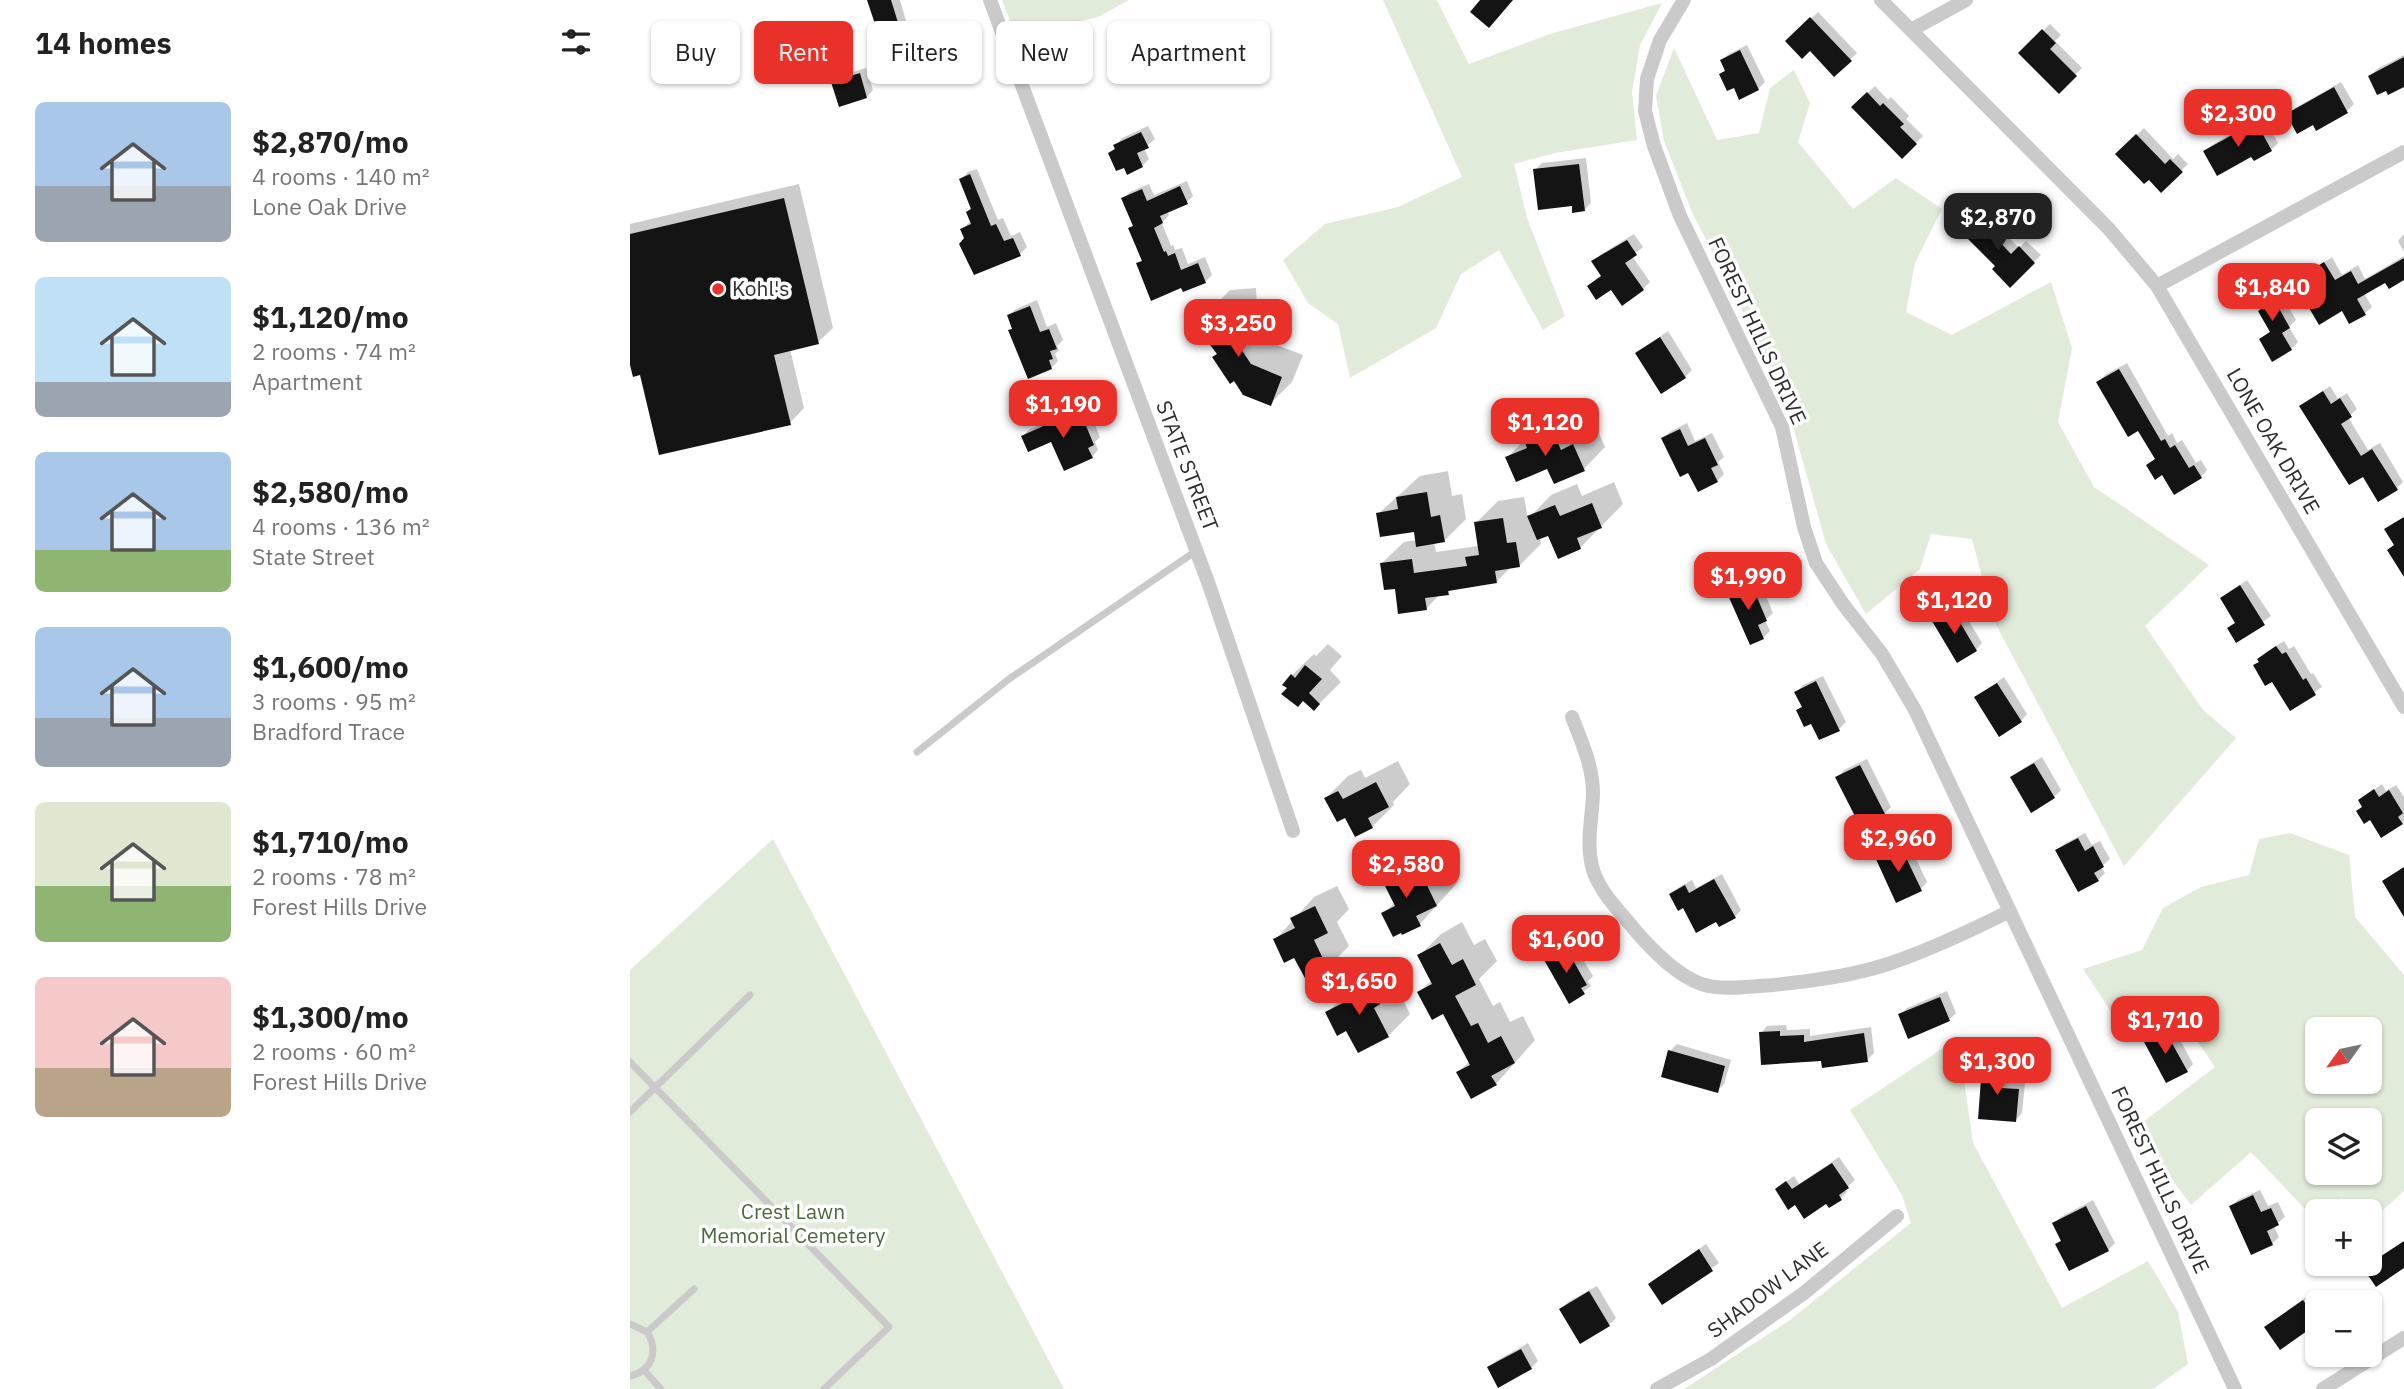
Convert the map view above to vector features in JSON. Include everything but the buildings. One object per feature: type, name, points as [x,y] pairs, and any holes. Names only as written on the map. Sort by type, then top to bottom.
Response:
[{"type":"street","name":"STATE STREET","points":[[990,0],[1196,551],[1293,831]]},
{"type":"street","name":"FOREST HILLS DRIVE","points":[[1684,0],[1660,40],[1647,79],[1646,111],[1654,146],[1680,216],[1782,428],[1804,527],[1816,563],[1843,604],[1882,654],[1915,710],[2235,1389]]},
{"type":"street","name":"LONE OAK DRIVE","points":[[1881,0],[2109,229],[2157,286],[2404,707]]},
{"type":"street","points":[[1911,30],[1966,0]]},
{"type":"street","points":[[2157,286],[2404,152]]},
{"type":"street","points":[[1572,718],[1590,760],[1593,792],[1589,846],[1594,873],[1609,899],[1646,943],[1678,971],[1708,986],[1782,984],[1853,974],[1921,951],[2010,911]]},
{"type":"street","name":"SHADOW LANE","points":[[1657,1389],[1711,1359],[1804,1293],[1897,1216]]},
{"type":"street","points":[[2323,1389],[2404,1338]]},
{"type":"lane","points":[[917,752],[1009,679],[1196,551]]},
{"type":"lane","points":[[630,1112],[750,995]]},
{"type":"lane","points":[[630,1062],[889,1327],[824,1389]]},
{"type":"lane","points":[[647,1332],[694,1289]]},
{"type":"lane","points":[[630,1324],[647,1332],[652,1339],[653,1356],[644,1370],[630,1376]]},
{"type":"lane","points":[[644,1370],[662,1389]]},
{"type":"green space","points":[[1002,0],[1129,0],[1098,17],[1082,21],[1010,21]]},
{"type":"green space","points":[[1383,0],[1437,0],[1469,64],[1550,34],[1662,3],[1640,45],[1632,92],[1637,140],[1555,153],[1514,164],[1527,218],[1565,316],[1543,330],[1499,250],[1461,274],[1436,328],[1350,378],[1338,324],[1308,303],[1283,260],[1325,224],[1398,207],[1462,177]]},
{"type":"green space","points":[[1674,48],[1717,140],[1759,133],[1770,88],[1794,70],[1810,103],[1798,142],[1853,209],[1896,178],[1942,209],[1915,263],[1906,312],[1952,335],[2051,282],[2072,348],[2058,422],[2094,487],[2209,565],[2145,626],[2203,710],[2236,738],[2124,866],[1993,619],[1972,539],[1931,534],[1920,569],[1866,614],[1826,544],[1784,394],[1692,212],[1664,141],[1656,96]]},
{"type":"green space","points":[[2290,833],[2349,855],[2355,917],[2404,975],[2404,1191],[2382,1211],[2382,1199],[2342,1198],[2305,1199],[2305,1209],[2251,1152],[2191,1205],[2134,1129],[2215,1067],[2174,1007],[2121,1027],[2083,969],[2142,950],[2163,908],[2201,887],[2249,875],[2259,839]]},
{"type":"green space","name":"Crest Lawn Memorial Cemetery","points":[[773,839],[1064,1389],[630,1389],[630,970]]},
{"type":"green space","points":[[1958,1038],[1973,1143],[2062,1308],[2148,1261],[2178,1312],[2188,1364],[2153,1389],[1684,1389],[1790,1320],[1911,1223],[1902,1195],[1850,1110]]},
{"type":"place","name":"Kohl's","points":[[718,289]]}]
